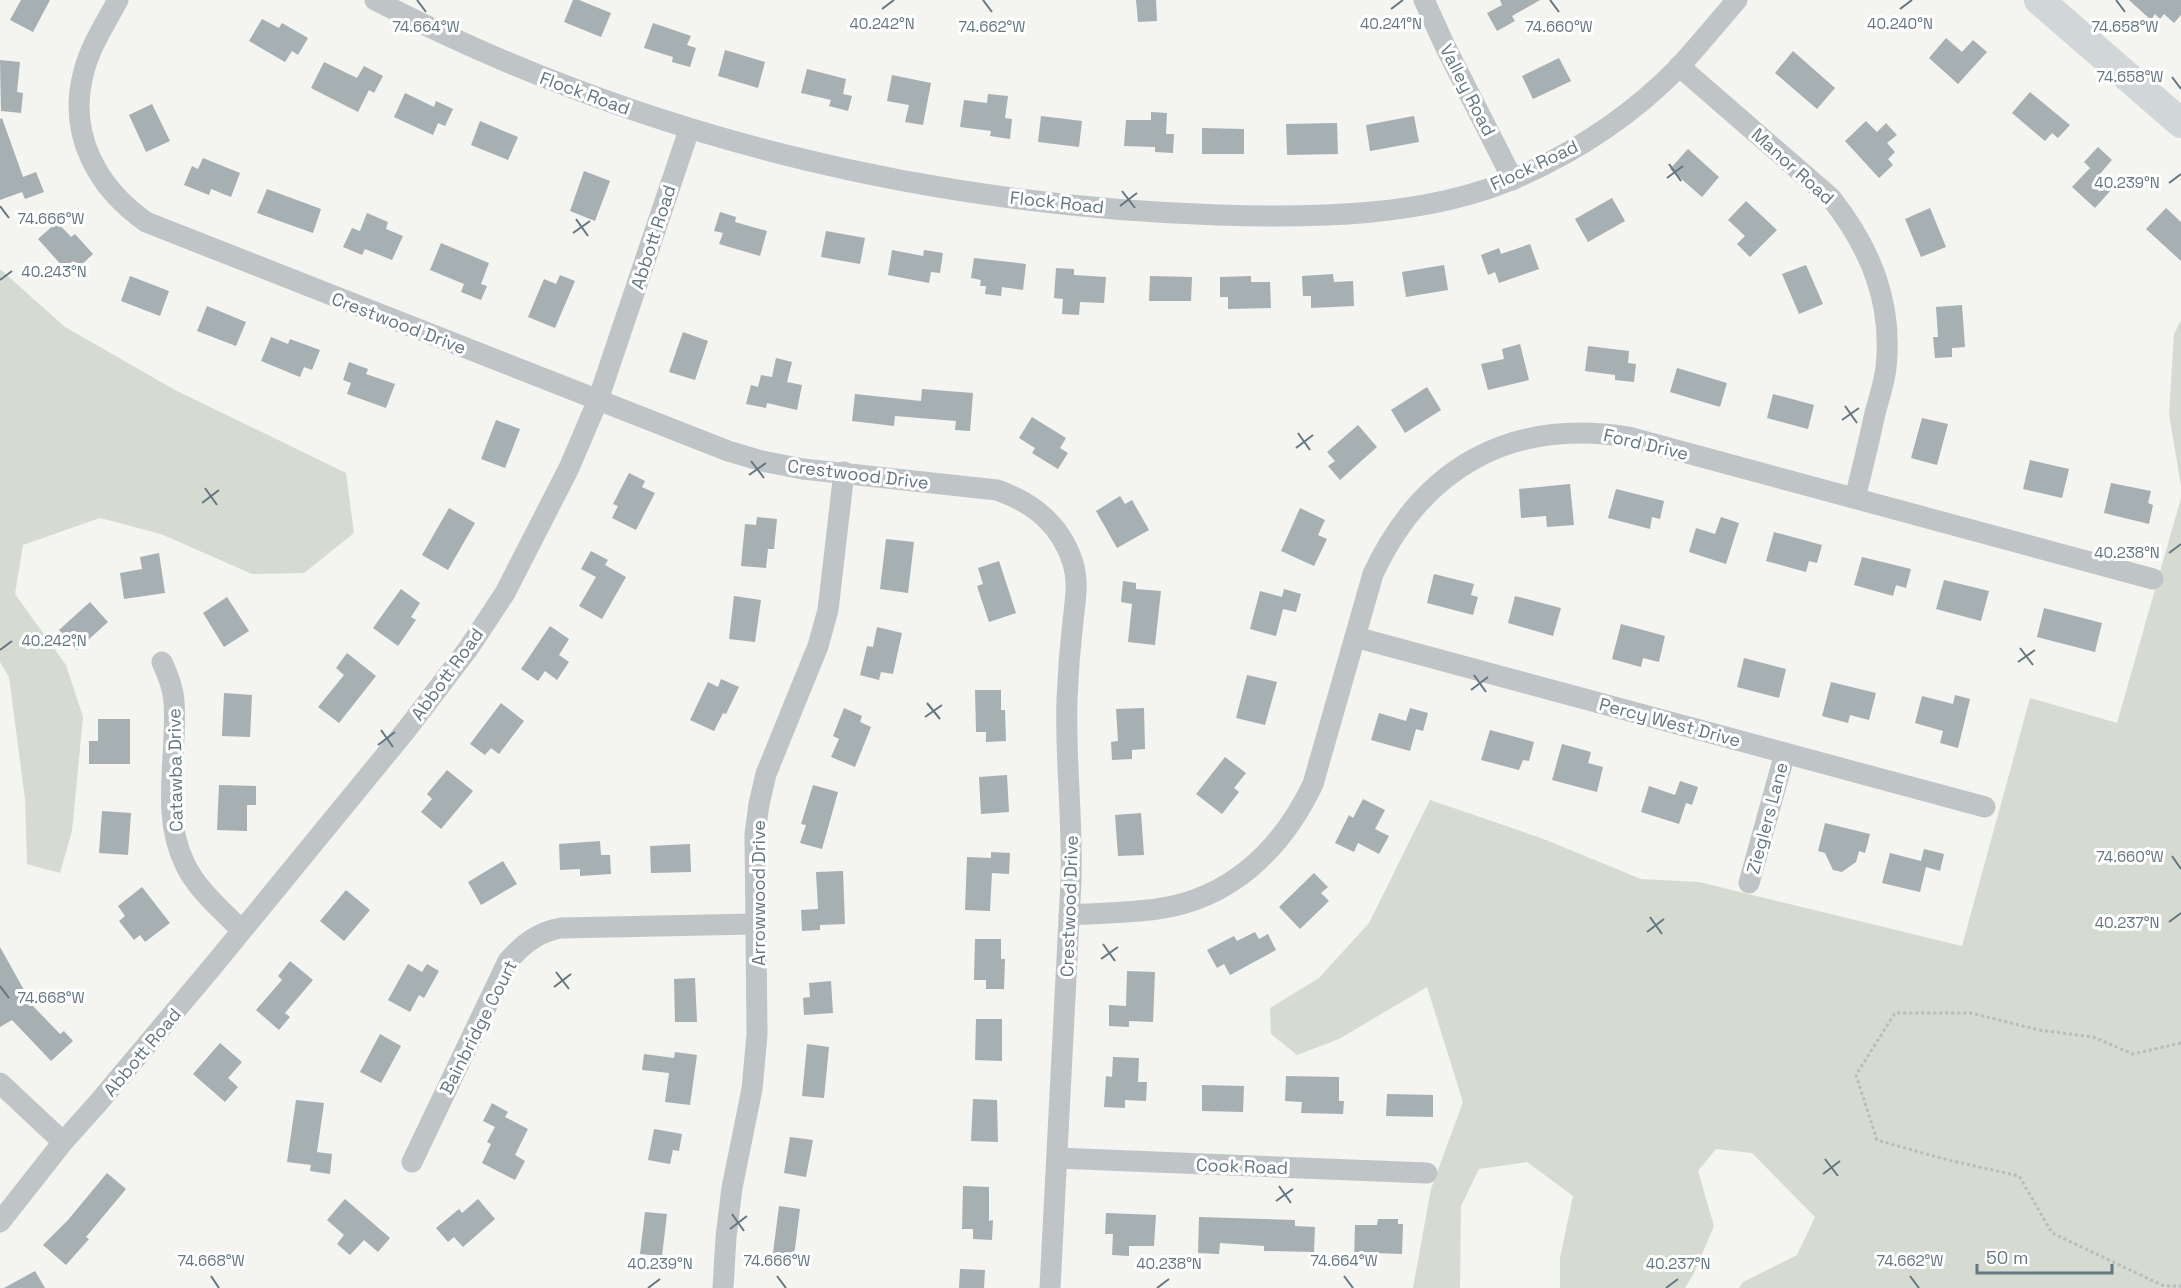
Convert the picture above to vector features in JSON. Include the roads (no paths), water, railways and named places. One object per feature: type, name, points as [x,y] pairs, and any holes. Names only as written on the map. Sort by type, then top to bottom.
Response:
[{"type":"street","name":"Crestwood Drive","points":[[118,0],[91,52],[83,76],[80,102],[81,127],[87,152],[97,173],[112,194],[127,209],[146,222],[728,452],[802,469],[997,490],[1017,497],[1036,508],[1053,524],[1065,542],[1074,564],[1077,583],[1067,698],[1067,754],[1072,830],[1050,1288]]},
{"type":"street","name":"Flock Road","points":[[375,0],[506,63],[592,97],[689,130],[780,154],[887,178],[996,196],[1069,205],[1263,216],[1390,211],[1442,201],[1513,180],[1586,141],[1647,96],[1679,66],[1737,0]]},
{"type":"street","name":"Valley Road","points":[[1424,0],[1513,180]]},
{"type":"street","points":[[2039,0],[2181,123]]},
{"type":"street","name":"Manor Road","points":[[1679,66],[1831,198],[1850,222],[1865,248],[1884,306],[1887,336],[1886,370],[1855,498]]},
{"type":"street","name":"Abbott Road","points":[[0,1222],[63,1142],[114,1085],[407,729],[468,649],[505,593],[569,468],[598,400],[689,130]]},
{"type":"street","name":"Ford Drive","points":[[1069,915],[1158,909],[1189,902],[1218,890],[1268,853],[1301,809],[1312,784],[1373,574],[1385,549],[1404,519],[1424,496],[1451,474],[1481,455],[1510,444],[1540,436],[1571,432],[1620,436],[2153,579]]},
{"type":"street","name":"Arrowwood Drive","points":[[723,1288],[731,1198],[752,1089],[757,1035],[755,834],[759,804],[766,774],[818,646],[828,610],[844,472]]},
{"type":"street","name":"Percy West Drive","points":[[1355,637],[1985,807]]},
{"type":"street","name":"Catawba Drive","points":[[162,662],[170,681],[174,701],[172,810],[177,843],[185,865],[197,885],[241,930]]},
{"type":"street","name":"Zieglers Lane","points":[[1749,883],[1785,753]]},
{"type":"street","name":"Bainbridge Court","points":[[412,1162],[508,962],[521,946],[536,936],[561,928],[755,924]]},
{"type":"street","points":[[0,1083],[63,1142]]},
{"type":"street","name":"Cook Road","points":[[1057,1158],[1427,1173]]}]
